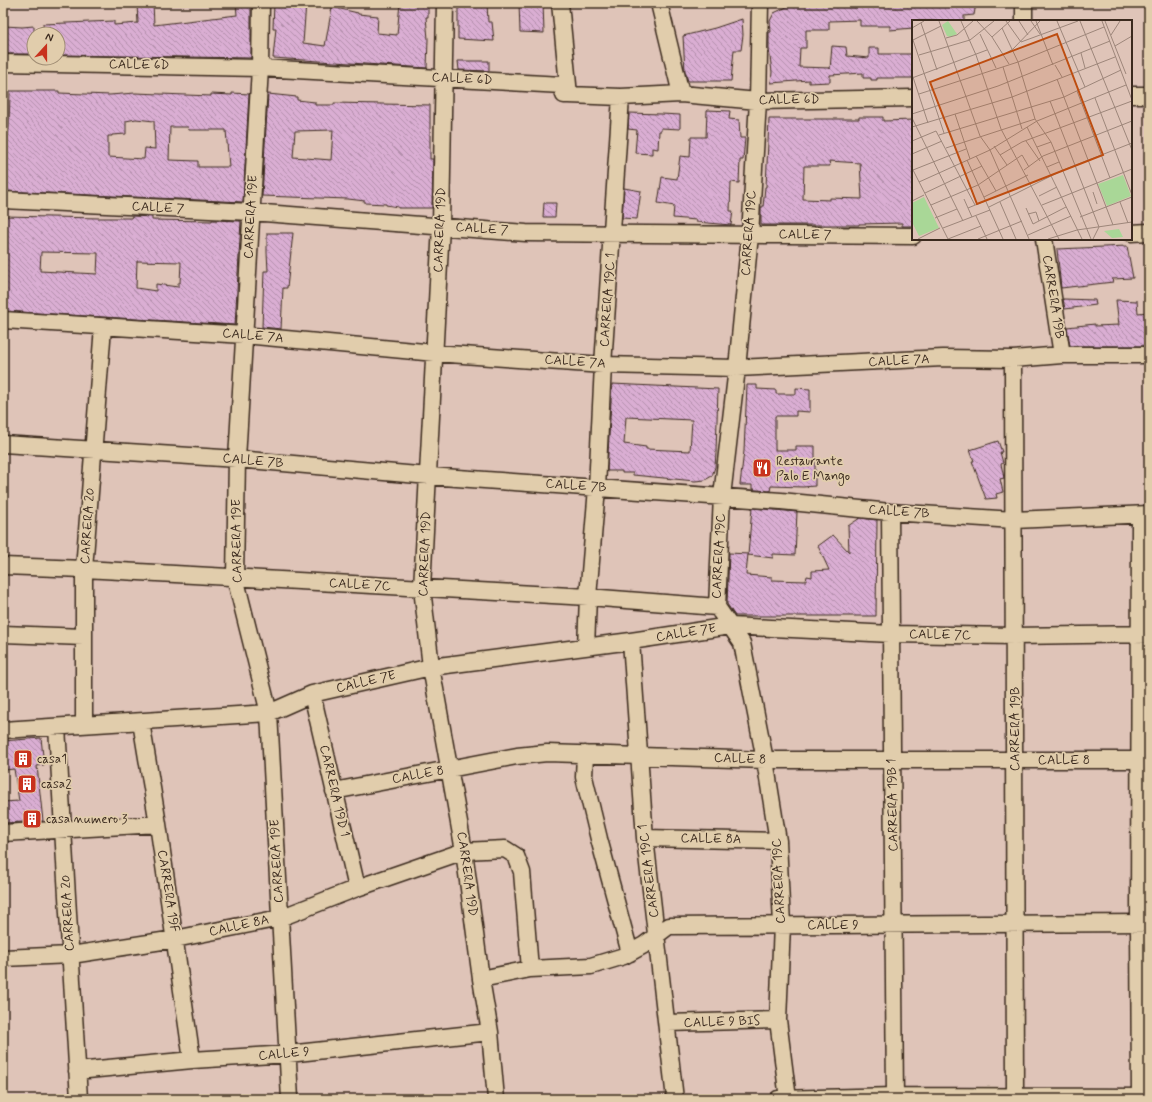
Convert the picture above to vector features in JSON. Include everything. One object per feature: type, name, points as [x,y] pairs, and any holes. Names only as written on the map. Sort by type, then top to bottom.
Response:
[{"type":"street","name":"CARRERA 19E","points":[[261,3],[260,68],[250,212],[237,459],[234,577],[269,713],[290,1099]]},
{"type":"street","name":"CARRERA 19D","points":[[445,3],[441,226],[422,588],[431,667],[464,851],[481,979],[490,1032],[496,1099]]},
{"type":"street","points":[[560,3],[569,95]]},
{"type":"street","points":[[659,3],[681,94]]},
{"type":"street","name":"CARRERA 19C","points":[[760,3],[758,101],[750,235],[737,368],[722,496],[717,607],[742,643],[765,760],[778,840],[782,925],[778,1020],[785,1099]]},
{"type":"street","points":[[1024,3],[1024,20]]},
{"type":"street","name":"CALLE 6D","points":[[3,63],[260,68],[443,78],[562,85],[564,95],[621,97],[681,94],[758,101],[912,98]]},
{"type":"street","points":[[1132,95],[1149,95]]},
{"type":"street","name":"CARRERA 19C 1","points":[[586,647],[621,97]]},
{"type":"street","name":"CALLE 7","points":[[3,200],[250,212],[526,232],[912,236]]},
{"type":"street","points":[[1132,233],[1149,232]]},
{"type":"street","name":"CARRERA 19B","points":[[1044,240],[1062,355]]},
{"type":"street","name":"CALLE 7A","points":[[3,320],[244,335],[435,353],[603,365],[737,368],[943,358],[1013,359],[1062,355],[1149,355]]},
{"type":"street","name":"CARRERA 20","points":[[84,725],[84,569],[103,327]]},
{"type":"street","name":"CARRERA 19B","points":[[1013,359],[1016,1098]]},
{"type":"street","name":"CALLE 7B","points":[[3,444],[237,459],[429,476],[722,496],[890,512],[1014,520],[1144,514]]},
{"type":"street","name":"CARRERA 19B 1","points":[[890,512],[895,1097]]},
{"type":"street","points":[[785,1099],[895,1097],[1143,1098],[1144,514]]},
{"type":"street","name":"CALLE 7C","points":[[3,566],[234,577],[717,607]]},
{"type":"street","name":"CALLE 7C","points":[[730,626],[891,634],[1014,636],[1144,634]]},
{"type":"street","name":"CALLE 7E","points":[[3,730],[269,713],[312,694],[431,667],[631,641],[730,626]]},
{"type":"street","points":[[3,634],[84,637]]},
{"type":"street","name":"CARRERA 19C 1","points":[[631,641],[645,838],[676,1099]]},
{"type":"street","name":"CARRERA 19D 1","points":[[312,694],[357,888]]},
{"type":"street","name":"CARRERA 19F","points":[[141,722],[158,824],[192,1060]]},
{"type":"street","name":"CARRERA 20","points":[[58,727],[79,1099]]},
{"type":"street","name":"CALLE 8","points":[[334,791],[517,756],[547,753],[765,760],[1144,760]]},
{"type":"street","points":[[585,754],[584,777],[630,953]]},
{"type":"street","points":[[3,833],[158,824]]},
{"type":"street","name":"CALLE 8A","points":[[645,838],[778,840]]},
{"type":"street","name":"CALLE 8A","points":[[3,958],[70,955],[175,939],[280,918],[357,888],[464,851],[505,849],[516,856],[522,872],[530,969]]},
{"type":"street","name":"CALLE 9","points":[[481,979],[530,969],[591,966],[630,953],[657,936],[669,926],[1144,923]]},
{"type":"street","name":"CALLE 9 BIS","points":[[667,1023],[778,1020]]},
{"type":"street","name":"CALLE 9","points":[[77,1071],[192,1060],[288,1054],[490,1032]]},
{"type":"building","points":[[137,3],[153,3],[154,25],[237,15],[236,3],[251,3],[251,58],[66,55],[66,26],[43,26],[43,24],[114,21],[114,25],[138,23]]},
{"type":"building","points":[[274,3],[306,3],[303,43],[325,46],[332,7],[358,14],[378,16],[377,33],[397,35],[400,3],[428,4],[428,17],[426,17],[428,39],[427,68],[273,58],[276,28],[273,28]]},
{"type":"building","points":[[458,3],[487,3],[488,22],[492,22],[494,41],[458,39]]},
{"type":"building","points":[[519,3],[543,3],[544,33],[520,32]]},
{"type":"building","points":[[795,3],[976,3],[974,15],[964,16],[964,20],[912,20],[912,28],[890,30],[890,26],[860,26],[860,20],[829,21],[829,30],[806,30],[806,48],[800,48],[799,67],[830,69],[832,46],[846,47],[847,56],[869,58],[869,48],[879,48],[879,54],[912,54],[912,78],[877,78],[877,80],[863,78],[863,73],[830,75],[830,82],[809,83],[809,80],[771,83],[772,72],[769,49],[769,32],[771,32],[770,21],[774,13]]},
{"type":"building","points":[[742,19],[743,35],[741,50],[734,50],[731,81],[688,81],[685,71],[683,36]]},
{"type":"building","points":[[4,26],[26,27],[26,54],[4,54]]},
{"type":"building","points":[[458,61],[489,61],[489,71],[459,70]]},
{"type":"building","points":[[10,91],[59,91],[59,93],[110,95],[135,93],[211,96],[211,94],[249,94],[243,202],[3,191],[3,166],[9,127]],"holes":[[[136,119],[154,121],[155,149],[145,148],[144,159],[108,157],[108,136],[126,134],[126,121]],[[170,127],[188,127],[189,130],[226,130],[229,167],[198,167],[198,161],[169,160]]]},
{"type":"building","points":[[268,94],[297,97],[297,100],[315,102],[315,105],[334,105],[334,103],[430,105],[430,159],[433,159],[432,208],[398,208],[386,204],[365,203],[365,201],[348,199],[262,196]],"holes":[[[333,130],[331,160],[293,157],[295,131]]]},
{"type":"building","points":[[707,110],[730,111],[729,119],[739,120],[740,138],[745,138],[743,160],[740,160],[739,183],[731,182],[730,211],[733,211],[731,225],[696,222],[696,220],[673,218],[674,206],[658,203],[662,177],[677,179],[680,156],[690,157],[691,137],[706,137]]},
{"type":"building","points":[[629,113],[680,115],[680,129],[661,128],[661,131],[659,131],[658,149],[652,148],[652,154],[635,153],[637,130],[628,129]]},
{"type":"building","points":[[859,117],[883,117],[883,121],[912,120],[912,226],[902,226],[902,223],[859,225],[761,225],[761,207],[763,207],[766,187],[769,119],[859,119]],"holes":[[[829,161],[860,163],[862,199],[803,199],[804,166],[830,166]]]},
{"type":"building","points":[[624,188],[641,191],[637,219],[622,218]]},
{"type":"building","points":[[544,203],[556,203],[555,217],[543,217]]},
{"type":"building","points":[[3,216],[131,218],[132,216],[152,217],[152,220],[241,221],[235,325],[3,311]],"holes":[[[41,252],[98,253],[97,274],[40,271]],[[137,261],[181,262],[180,283],[178,283],[178,287],[156,284],[156,291],[136,288]]]},
{"type":"building","points":[[267,233],[293,233],[287,288],[283,288],[281,329],[262,327],[264,271],[268,271]]},
{"type":"building","points":[[1127,246],[1133,278],[1112,279],[1113,282],[1061,288],[1057,249]]},
{"type":"building","points":[[1063,299],[1095,300],[1096,305],[1065,309]]},
{"type":"building","points":[[1116,300],[1137,301],[1138,313],[1149,312],[1149,346],[1070,346],[1067,327],[1095,324],[1095,326],[1119,325]]},
{"type":"building","points":[[612,384],[718,389],[715,467],[712,476],[705,480],[695,481],[633,475],[633,473],[622,473],[622,471],[607,471]],"holes":[[[626,417],[692,420],[690,451],[646,449],[646,447],[624,444]]]},
{"type":"building","points":[[747,385],[757,385],[757,389],[776,390],[776,394],[796,394],[796,388],[810,389],[810,412],[796,411],[796,416],[775,416],[775,450],[796,450],[796,446],[815,446],[815,486],[771,486],[770,491],[754,490],[752,485],[740,485],[744,451]]},
{"type":"building","points":[[998,441],[1002,452],[1000,452],[1003,463],[1001,464],[1004,478],[1000,479],[1003,492],[996,494],[997,498],[986,499],[972,461],[974,461],[970,450]]},
{"type":"building","points":[[752,508],[797,512],[795,555],[773,554],[773,558],[748,555]]},
{"type":"building","points":[[860,518],[877,520],[876,616],[735,616],[727,604],[729,553],[748,554],[746,575],[772,577],[772,580],[806,581],[807,576],[812,577],[812,571],[829,570],[818,546],[833,535],[849,552],[848,526]]},
{"type":"building","points":[[41,738],[44,765],[37,766],[43,821],[3,823],[3,802],[19,801],[14,769],[5,770],[3,741]]},
{"type":"place","name":"Restaurante Palo E Mango","points":[[762,468]]},
{"type":"place","name":"casa1","points":[[23,759]]},
{"type":"place","name":"casa2","points":[[27,784]]},
{"type":"place","name":"casa numero 3","points":[[32,819]]}]
